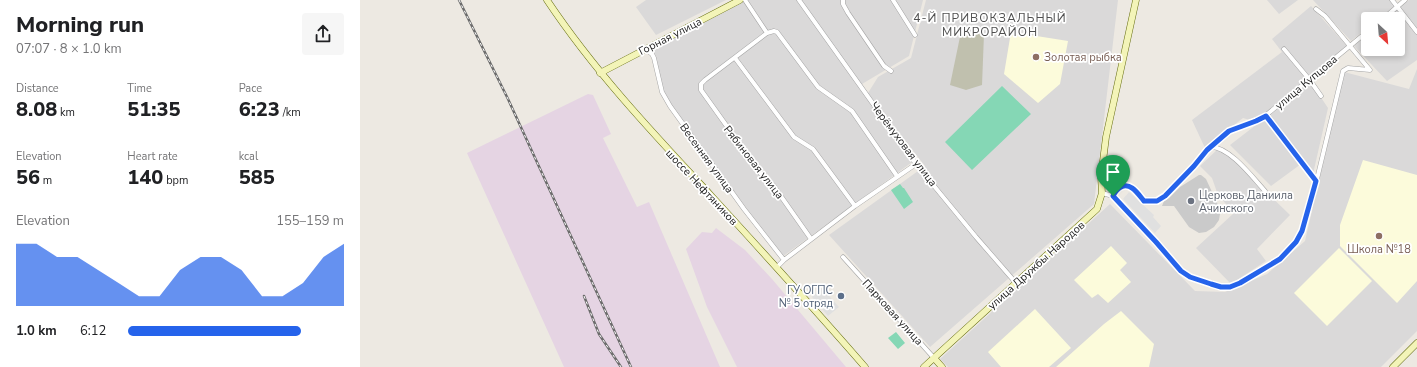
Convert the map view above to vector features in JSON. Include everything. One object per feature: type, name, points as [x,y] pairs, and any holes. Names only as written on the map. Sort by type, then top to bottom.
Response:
[{"type":"street","name":"шоссе Нефтяников","points":[[547,0],[600,73],[646,126],[777,268],[865,367]]},
{"type":"street","name":"Горная улица","points":[[600,73],[740,0]]},
{"type":"street","points":[[745,0],[767,33]]},
{"type":"street","name":"Черёмуховая улица","points":[[799,0],[916,164],[1016,283]]},
{"type":"street","points":[[843,0],[843,4],[848,13],[884,66],[891,71]]},
{"type":"street","points":[[893,0],[915,35]]},
{"type":"street","name":"улица Дружбы Народов","points":[[924,367],[1095,212],[1099,205],[1102,193],[1101,177],[1106,137],[1136,0]]},
{"type":"street","points":[[1392,0],[1417,32]]},
{"type":"street","points":[[1392,12],[1405,0]]},
{"type":"street","points":[[1102,193],[1113,196],[1181,271],[1190,277],[1221,287],[1230,287],[1240,283],[1280,259],[1296,242],[1302,231],[1343,71],[1348,68],[1370,70],[1325,16],[1316,9]]},
{"type":"street","points":[[855,206],[813,149],[799,142],[794,137],[735,58],[767,33],[774,31],[779,34],[818,87],[852,111],[897,176]]},
{"type":"street","name":"улица Купцова","points":[[1113,196],[1117,190],[1123,186],[1132,187],[1144,201],[1157,201],[1170,193],[1207,150],[1229,131],[1266,116],[1361,37]]},
{"type":"street","name":"Весенняя улица","points":[[645,49],[652,54],[654,58],[662,92],[667,102],[739,204],[784,260]]},
{"type":"street","points":[[1284,49],[1321,96]]},
{"type":"street","name":"Рябиновая улица","points":[[735,58],[701,84],[702,93],[761,174],[773,185],[811,239]]},
{"type":"street","points":[[1266,116],[1316,181]]},
{"type":"street","points":[[1211,147],[1218,148],[1239,161],[1265,191]]},
{"type":"street","points":[[777,268],[784,260],[855,206],[916,164]]},
{"type":"street","name":"Парковая улица","points":[[843,257],[942,367]]},
{"type":"street","points":[[1393,367],[1417,343]]},
{"type":"shaded area","points":[[646,0],[726,0],[656,35],[636,7]]},
{"type":"shaded area","points":[[745,0],[923,0],[909,56],[862,84],[868,93],[878,77],[911,58],[926,0],[1118,0],[1094,204],[930,347],[829,235],[925,166],[874,101],[915,160],[782,257],[668,101],[663,91],[653,49]]},
{"type":"shaded area","points":[[1267,0],[1298,0],[1279,14]]},
{"type":"shaded area","points":[[1313,0],[1390,0],[1395,6],[1387,12],[1361,12],[1361,33],[1351,41]]},
{"type":"shaded area","points":[[1409,0],[1417,0],[1417,60],[1387,81],[1363,56],[1405,56],[1405,12],[1394,12]]},
{"type":"shaded area","points":[[1311,6],[1347,46],[1280,102],[1253,121],[1243,118],[1205,148],[1192,120],[1282,52],[1272,39]]},
{"type":"shaded area","points":[[961,32],[984,34],[982,85],[966,90],[950,85]]},
{"type":"shaded area","name":"Золотая рыбка","points":[[1011,32],[1068,41],[1060,84],[1038,103],[1004,74]]},
{"type":"shaded area","points":[[1361,40],[1361,53],[1354,46]]},
{"type":"shaded area","points":[[1417,69],[1417,331],[1381,367],[948,367],[940,359],[1110,204],[1195,291],[1225,292],[1267,274],[1305,241],[1344,72],[1409,89]]},
{"type":"shaded area","points":[[1310,81],[1328,108],[1313,174],[1268,116]]},
{"type":"shaded area","points":[[588,94],[593,95],[611,134],[603,138],[637,207],[649,202],[720,367],[564,367],[467,153]]},
{"type":"shaded area","points":[[1265,118],[1301,164],[1271,186],[1230,145]]},
{"type":"shaded area","points":[[1220,147],[1290,215],[1257,249],[1266,261],[1231,284],[1196,248],[1234,213],[1218,195],[1212,178],[1200,166]]},
{"type":"shaded area","name":"Школа №18","points":[[1363,160],[1417,175],[1417,281],[1397,303],[1340,246],[1340,225]]},
{"type":"shaded area","points":[[1199,175],[1206,179],[1218,205],[1220,214],[1219,220],[1214,227],[1206,232],[1199,233],[1189,227],[1174,206],[1162,206],[1164,201],[1180,187]]},
{"type":"shaded area","points":[[1129,192],[1154,215],[1153,217],[1161,226],[1155,233],[1123,199]]},
{"type":"shaded area","points":[[716,228],[745,250],[772,279],[846,367],[737,367],[707,307],[686,249],[702,232],[712,233]]},
{"type":"shaded area","points":[[1111,246],[1127,263],[1120,270],[1131,282],[1108,303],[1098,294],[1092,298],[1074,280]]},
{"type":"shaded area","points":[[1339,248],[1372,281],[1327,326],[1294,293]]},
{"type":"shaded area","points":[[822,288],[839,307],[828,316],[812,297]]},
{"type":"shaded area","points":[[1035,309],[1071,348],[1049,367],[1001,367],[988,352]]},
{"type":"shaded area","points":[[1121,311],[1154,344],[1149,367],[1056,367],[1104,324]]},
{"type":"green space","points":[[1002,86],[1031,114],[972,170],[945,142]]},
{"type":"green space","points":[[900,184],[913,202],[904,209],[891,190]]},
{"type":"green space","points":[[896,332],[905,343],[898,349],[888,338]]},
{"type":"railway","points":[[459,0],[508,99],[631,367]]},
{"type":"railway","points":[[584,296],[599,334],[621,367]]},
{"type":"place","name":"Золотая рыбка","points":[[1036,57]]},
{"type":"place","name":"Церковь Даниила Ачинского","points":[[1191,201]]},
{"type":"place","name":"Школа №18","points":[[1379,236]]},
{"type":"place","name":"ГУ ОГПС № 5 отряд","points":[[841,296]]},
{"type":"district","name":"4-Й ПРИВОКЗАЛЬНЫЙ МИКРОРАЙОН","points":[[990,25]]},
{"type":"route","points":[[1266,116],[1316,181],[1311,204],[1302,231],[1296,242],[1280,259],[1240,283],[1230,287],[1221,287],[1186,275],[1113,196],[1114,192],[1123,186],[1129,186],[1132,187],[1144,201],[1157,201],[1170,193],[1207,150],[1229,131],[1266,116]]}]
